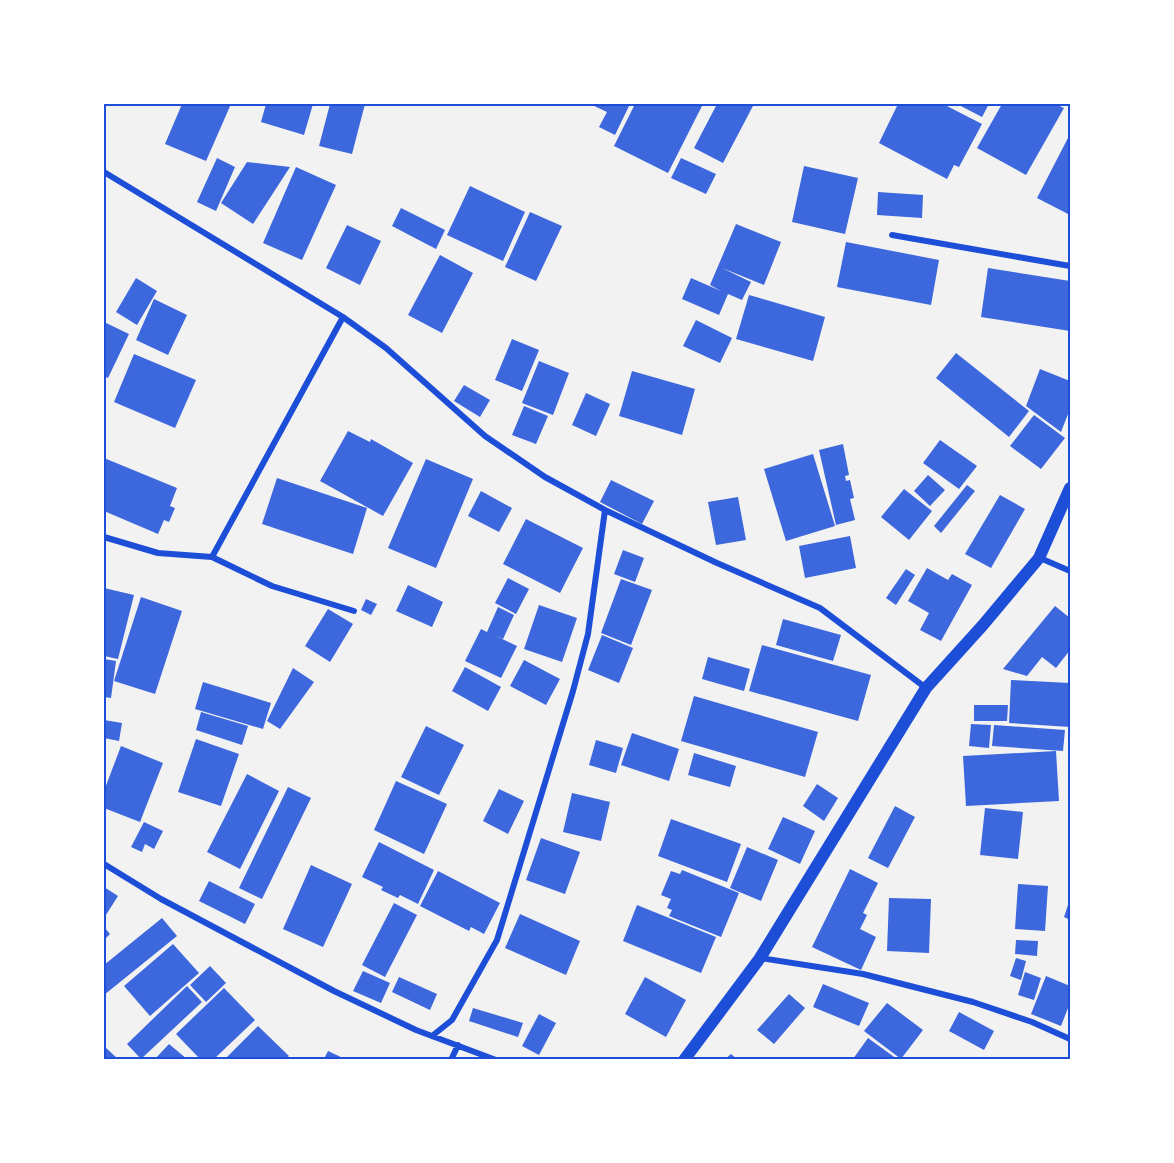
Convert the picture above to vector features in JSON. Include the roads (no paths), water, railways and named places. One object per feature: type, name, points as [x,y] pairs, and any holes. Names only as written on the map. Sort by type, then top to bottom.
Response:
[{"type":"main road","points":[[684,1059],[760,958],[926,688],[1039,558],[1071,488]]},
{"type":"street","points":[[104,172],[343,316],[386,348],[485,436],[545,477],[605,510],[820,608],[926,688]]},
{"type":"street","points":[[892,235],[1071,266]]},
{"type":"street","points":[[212,557],[343,316]]},
{"type":"street","points":[[432,1036],[452,1020],[497,940],[573,691],[588,634],[605,510]]},
{"type":"street","points":[[104,537],[158,553],[212,557],[272,586],[354,611]]},
{"type":"street","points":[[1039,558],[1071,571]]},
{"type":"street","points":[[104,864],[161,899],[334,991],[432,1036],[496,1059]]},
{"type":"street","points":[[760,958],[863,974],[973,1002],[1032,1022],[1071,1039]]},
{"type":"street","points":[[451,1059],[458,1046]]}]
